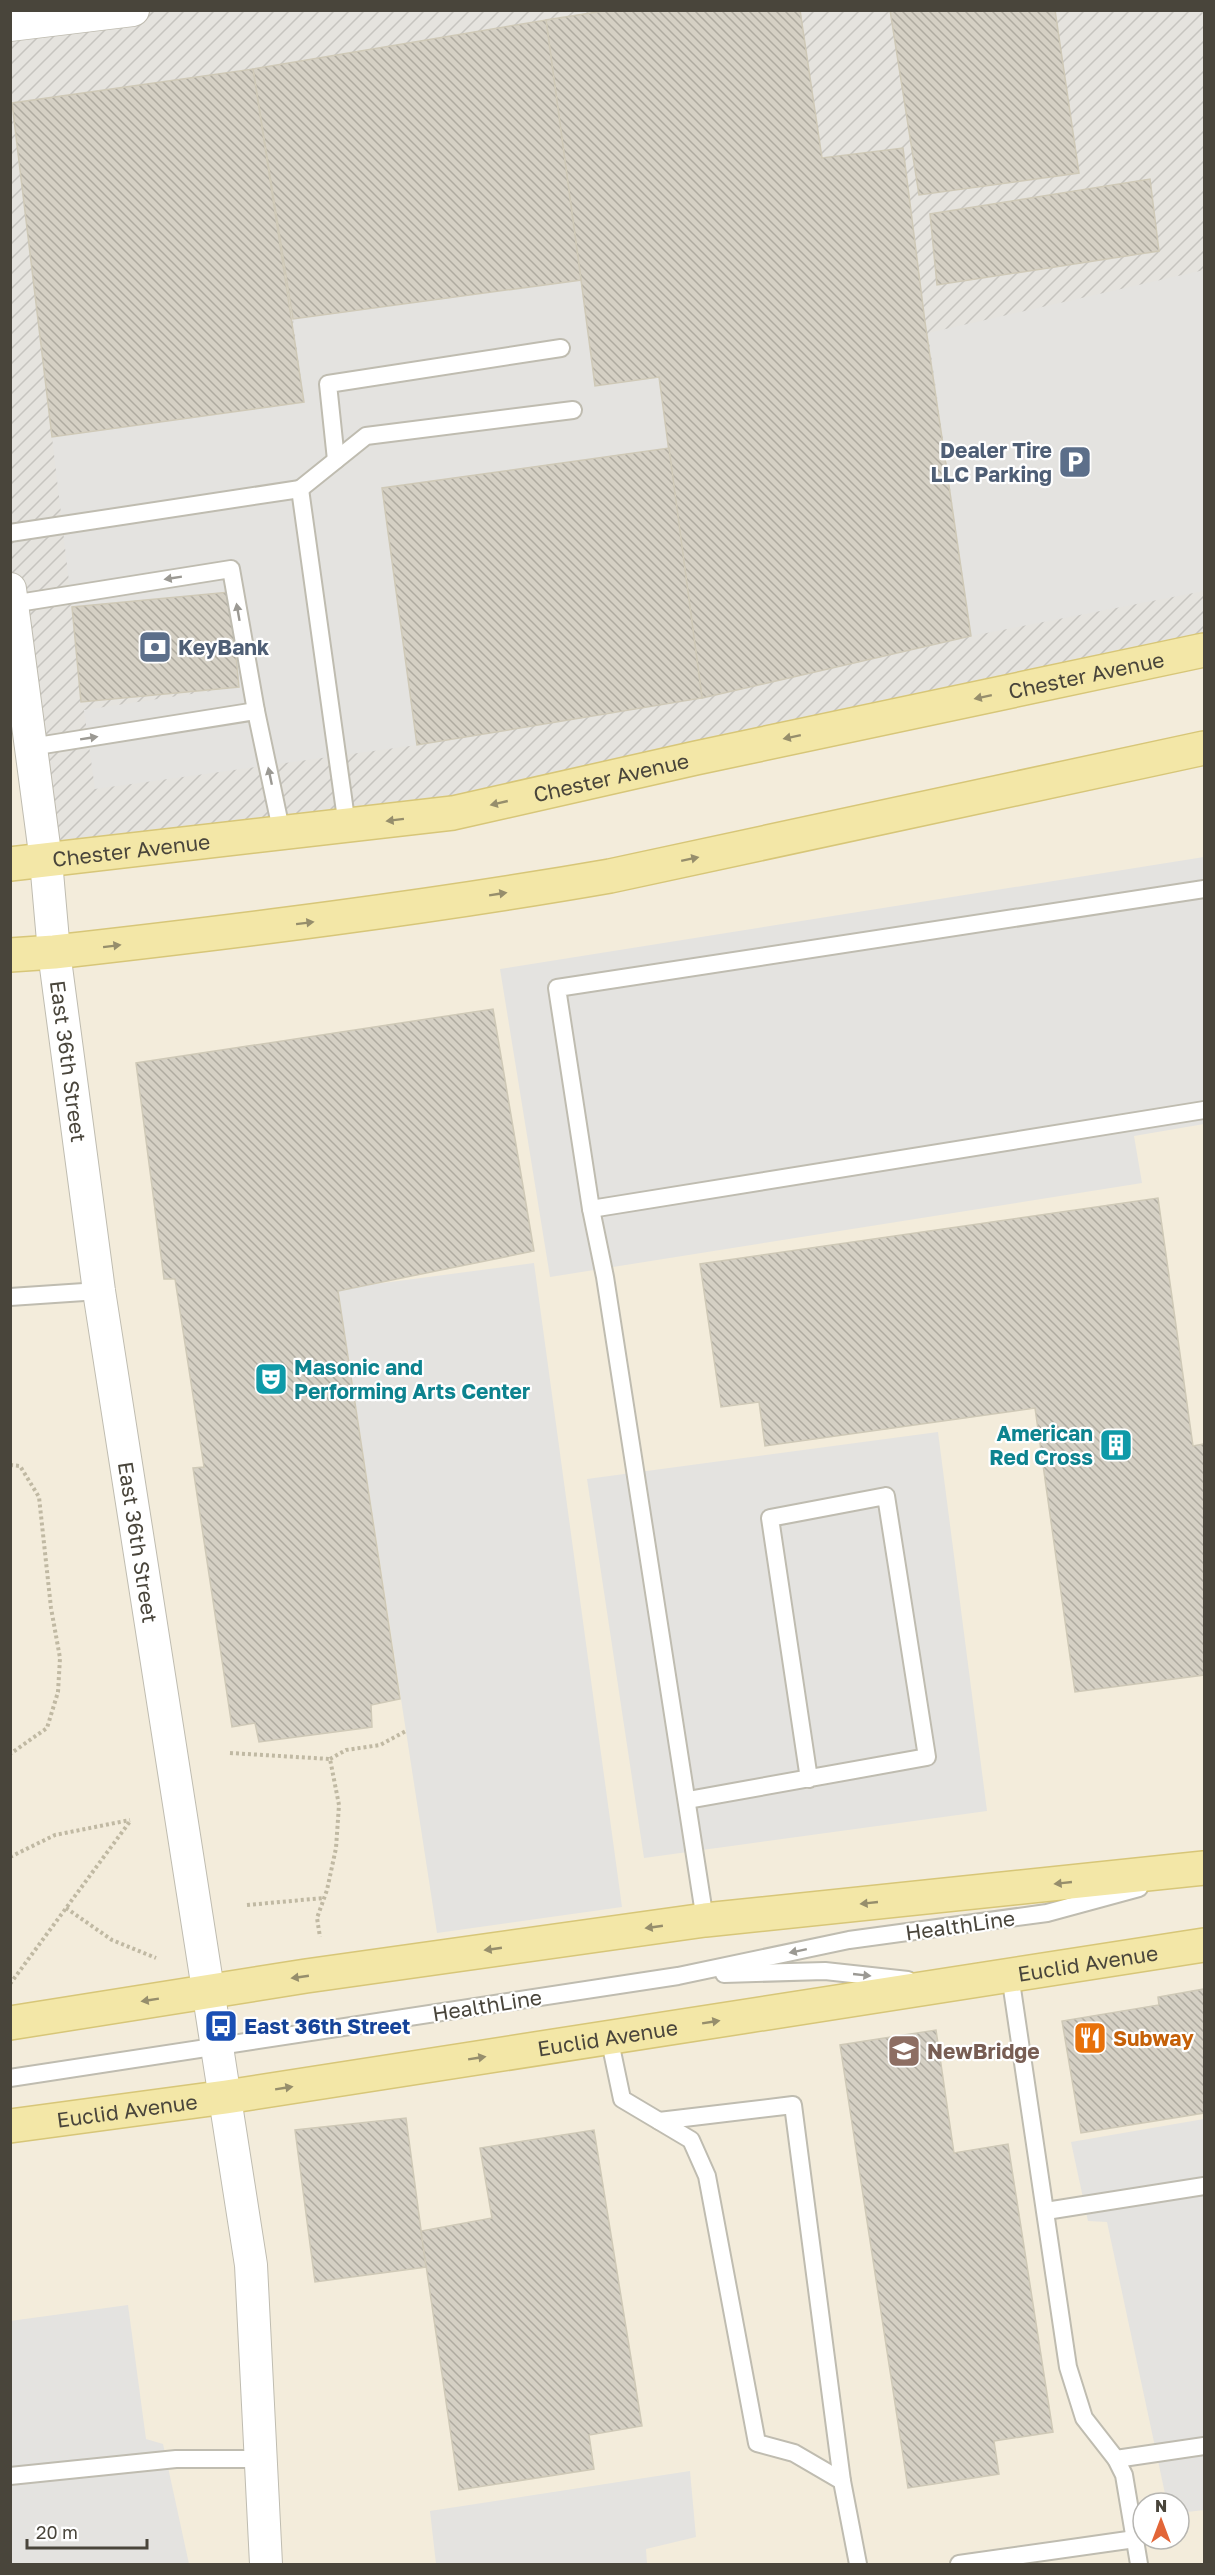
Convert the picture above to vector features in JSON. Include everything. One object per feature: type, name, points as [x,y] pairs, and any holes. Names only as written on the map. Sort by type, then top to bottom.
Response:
[{"type":"main road","name":"Chester Avenue","points":[[10,864],[453,813],[696,758],[1204,650]]},
{"type":"main road","points":[[10,955],[54,952],[338,919],[599,878],[1204,748]]},
{"type":"main road","points":[[10,2023],[207,1991],[705,1920],[1204,1869]]},
{"type":"main road","name":"Euclid Avenue","points":[[10,2126],[226,2097],[1204,1945]]},
{"type":"street","points":[[10,25],[133,10]]},
{"type":"street","name":"East 36th Street","points":[[11,597],[46,861],[54,952],[99,1291],[251,2265],[266,2565]]},
{"type":"lane","points":[[336,460],[328,384],[561,348]]},
{"type":"lane","points":[[10,533],[300,489],[366,436],[573,410]]},
{"type":"lane","points":[[300,489],[347,826]]},
{"type":"lane","points":[[11,597],[231,569],[256,711],[282,834]]},
{"type":"lane","points":[[31,747],[256,711]]},
{"type":"lane","points":[[705,1920],[605,1277],[591,1209],[557,988],[1204,889]]},
{"type":"lane","points":[[591,1209],[1204,1110]]},
{"type":"lane","points":[[10,1297],[99,1291]]},
{"type":"lane","points":[[688,1800],[809,1779],[927,1757],[886,1496],[770,1518],[809,1779]]},
{"type":"lane","name":"HealthLine","points":[[10,2078],[218,2048],[579,1989],[678,1976],[849,1941],[1047,1913],[1204,1869]]},
{"type":"lane","name":"HealthLine","points":[[678,1976],[825,1971],[951,1985]]},
{"type":"lane","points":[[1010,1975],[1068,2367],[1084,2418],[1116,2459],[1124,2475],[1131,2516]]},
{"type":"lane","points":[[609,2037],[622,2099],[691,2140],[707,2176],[757,2442],[794,2452],[842,2481]]},
{"type":"lane","points":[[659,2121],[793,2105],[842,2481],[858,2565]]},
{"type":"lane","points":[[1046,2211],[1204,2186]]},
{"type":"lane","points":[[1116,2459],[1204,2446]]},
{"type":"lane","points":[[12,2473],[176,2458],[262,2458]]},
{"type":"lane","points":[[958,2565],[1131,2540]]},
{"type":"path","points":[[10,1465],[20,1466],[39,1497],[51,1608],[60,1658],[58,1692],[47,1728],[10,1754]]},
{"type":"path","points":[[230,1753],[330,1759],[346,1750],[380,1745],[406,1731]]},
{"type":"path","points":[[321,1939],[317,1918],[336,1848],[339,1805],[330,1759]]},
{"type":"path","points":[[10,1857],[55,1835],[131,1820],[10,1984]]},
{"type":"path","points":[[247,1905],[324,1898]]},
{"type":"path","points":[[66,1908],[112,1940],[156,1958]]},
{"type":"shaded area","points":[[10,11],[1204,11],[1204,650],[696,758],[46,861],[10,589]]},
{"type":"shaded area","name":"Dealer Tire LLC Parking","points":[[1204,270],[1204,591],[971,636],[928,333]]},
{"type":"shaded area","points":[[581,280],[595,385],[659,377],[669,448],[382,488],[417,745],[95,789],[84,710],[238,687],[229,592],[72,607],[52,437],[304,402],[293,319]]},
{"type":"shaded area","points":[[11,589],[1204,650],[1204,2564],[11,2564]]},
{"type":"shaded area","points":[[1204,857],[1204,1124],[1134,1136],[1142,1183],[550,1277],[500,969]]},
{"type":"shaded area","points":[[534,1263],[622,1907],[437,1933],[338,1289]]},
{"type":"shaded area","points":[[938,1432],[987,1811],[644,1858],[587,1479]]},
{"type":"shaded area","points":[[1204,2119],[1204,2510],[1191,2512],[1191,2491],[1164,2491],[1107,2222],[1088,2221],[1071,2142]]},
{"type":"shaded area","points":[[128,2305],[146,2439],[163,2444],[189,2564],[11,2564],[10,2321]]},
{"type":"shaded area","points":[[690,2471],[696,2537],[646,2549],[647,2564],[436,2564],[430,2511]]},
{"type":"building","points":[[610,10],[800,10],[822,158],[903,148],[925,322],[971,636],[702,698],[659,377],[595,386],[546,20]]},
{"type":"building","points":[[890,10],[1055,10],[1079,173],[919,195]]},
{"type":"building","points":[[546,20],[581,280],[293,319],[253,69]]},
{"type":"building","points":[[253,69],[304,402],[52,437],[12,103]]},
{"type":"building","points":[[1150,179],[1159,251],[937,285],[930,214]]},
{"type":"building","points":[[669,448],[702,698],[417,745],[382,488]]},
{"type":"building","name":"KeyBank","points":[[230,592],[239,687],[81,702],[72,607]]},
{"type":"building","name":"Masonic and Performing Arts Center","points":[[493,1009],[534,1251],[338,1291],[400,1699],[371,1705],[372,1727],[259,1742],[255,1723],[232,1727],[193,1468],[204,1467],[175,1279],[164,1279],[136,1063]]},
{"type":"building","name":"American Red Cross","points":[[1158,1198],[1193,1446],[1204,1444],[1204,1675],[1075,1692],[1035,1408],[765,1446],[759,1402],[721,1407],[700,1264]]},
{"type":"building","points":[[1204,1989],[1204,2113],[1081,2133],[1062,2021],[1159,2005],[1158,1997]]},
{"type":"building","points":[[936,2030],[954,2153],[1008,2144],[1053,2432],[994,2441],[999,2474],[908,2488],[840,2045]]},
{"type":"building","points":[[406,2118],[426,2267],[315,2282],[295,2130]]},
{"type":"building","points":[[594,2130],[642,2426],[589,2435],[594,2469],[459,2490],[421,2231],[492,2218],[480,2148]]},
{"type":"place","name":"Dealer Tire LLC Parking","points":[[1075,462]]},
{"type":"place","name":"KeyBank","points":[[155,647]]},
{"type":"place","name":"Masonic and Performing Arts Center","points":[[271,1379]]},
{"type":"place","name":"American Red Cross","points":[[1116,1445]]},
{"type":"place","name":"East 36th Street","points":[[221,2026]]},
{"type":"place","name":"Subway","points":[[1090,2038]]},
{"type":"place","name":"NewBridge","points":[[904,2051]]}]
